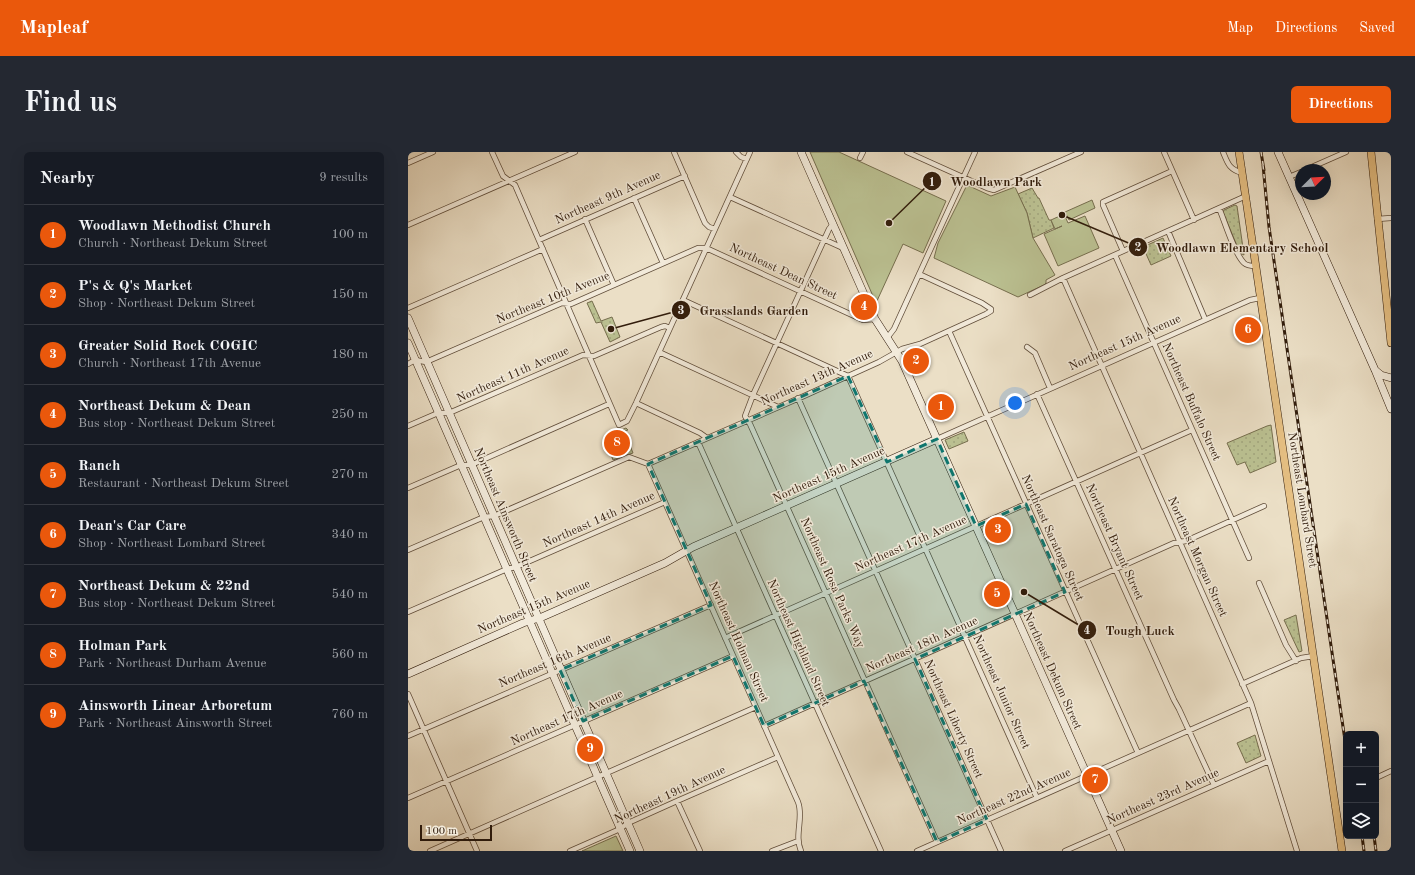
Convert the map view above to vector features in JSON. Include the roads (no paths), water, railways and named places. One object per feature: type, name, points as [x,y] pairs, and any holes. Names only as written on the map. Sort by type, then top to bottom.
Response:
[{"type":"main road","name":"Northeast Lombard Street","points":[[1239,152],[1342,851]]},
{"type":"main road","points":[[1371,152],[1391,343]]},
{"type":"street","points":[[408,163],[432,152]]},
{"type":"street","points":[[492,152],[503,176],[515,184],[619,425],[627,421],[636,403],[750,152]]},
{"type":"street","points":[[408,225],[575,152]]},
{"type":"street","points":[[674,152],[705,223],[709,227],[715,229]]},
{"type":"street","points":[[736,152],[741,157],[747,159]]},
{"type":"street","name":"Northeast Dekum Street","points":[[801,152],[875,319],[902,362],[1121,851]]},
{"type":"street","points":[[860,158],[863,152]]},
{"type":"street","points":[[907,152],[992,190],[1080,152]]},
{"type":"street","points":[[887,338],[894,329],[975,152]]},
{"type":"street","points":[[1164,152],[1194,220]]},
{"type":"street","points":[[1223,152],[1232,169],[1242,173]]},
{"type":"street","points":[[1278,152],[1391,409]]},
{"type":"street","points":[[1317,164],[1339,153],[1346,152]]},
{"type":"street","points":[[1123,251],[1102,205],[1106,201],[1172,172]]},
{"type":"street","points":[[1289,177],[1295,174]]},
{"type":"street","name":"Northeast 9th Avenue","points":[[539,240],[685,176]]},
{"type":"street","points":[[1030,295],[1063,278],[1246,196]]},
{"type":"street","points":[[730,197],[843,248]]},
{"type":"street","points":[[634,198],[663,263]]},
{"type":"street","points":[[1219,208],[1242,260],[1247,265],[1256,266]]},
{"type":"street","points":[[1377,219],[1391,218]]},
{"type":"street","points":[[585,219],[614,285]]},
{"type":"street","points":[[746,420],[745,414],[753,395],[829,229],[833,224]]},
{"type":"street","points":[[1168,231],[1206,319]]},
{"type":"street","name":"Northeast 10th Avenue","points":[[426,362],[562,302],[571,304],[698,248],[706,248]]},
{"type":"street","name":"Northeast Dean Street","points":[[706,248],[863,320],[875,319]]},
{"type":"street","points":[[408,308],[543,249]]},
{"type":"street","name":"Northeast Buffalo Street","points":[[1115,255],[1249,558]]},
{"type":"street","name":"Northeast 13th Avenue","points":[[648,464],[848,376],[896,352],[920,344],[949,331],[986,314],[991,309],[982,303],[919,274]]},
{"type":"street","name":"Northeast Morgan Street","points":[[1063,278],[1251,703],[1297,851]]},
{"type":"street","name":"Northeast 15th Avenue","points":[[408,674],[665,563],[687,551],[1101,365],[1250,300],[1260,298]]},
{"type":"street","points":[[683,300],[848,376]]},
{"type":"street","name":"Northeast Ainsworth Street","points":[[408,318],[640,851]]},
{"type":"street","name":"Northeast 11th Avenue","points":[[408,426],[438,413],[449,413],[583,355],[594,356],[661,327],[665,326],[670,328]]},
{"type":"street","name":"Northeast Saratoga Street","points":[[949,331],[1138,753]]},
{"type":"street","name":"Northeast Ainsworth Street","points":[[408,343],[630,851]]},
{"type":"street","points":[[1027,347],[1035,353],[1050,388]]},
{"type":"street","points":[[659,352],[778,406]]},
{"type":"street","points":[[408,364],[415,360],[426,362]]},
{"type":"street","points":[[1375,370],[1382,375],[1391,378]]},
{"type":"street","name":"Northeast Junior Street","points":[[848,376],[1037,798]]},
{"type":"street","name":"Northeast Bryant Street","points":[[1037,394],[1188,731],[1214,785]]},
{"type":"street","name":"Northeast Liberty Street","points":[[798,398],[1001,851]]},
{"type":"street","points":[[636,403],[700,433],[707,438]]},
{"type":"street","points":[[408,488],[461,465],[471,465],[609,404]]},
{"type":"street","name":"Northeast Rosa Parks Way","points":[[746,420],[750,424],[937,842]]},
{"type":"street","name":"Northeast 17th Avenue","points":[[726,638],[1192,430]]},
{"type":"street","name":"Northeast Highland Street","points":[[698,442],[881,851]]},
{"type":"street","points":[[408,550],[484,517],[494,516],[629,457],[648,464]]},
{"type":"street","name":"Northeast Holman Street","points":[[648,464],[800,807],[798,841],[801,851]]},
{"type":"street","name":"Northeast 14th Avenue","points":[[408,612],[507,569],[516,568],[665,502]]},
{"type":"street","name":"Northeast 18th Avenue","points":[[764,726],[1174,543],[1186,541],[1264,506]]},
{"type":"street","points":[[1259,582],[1286,645],[1296,661]]},
{"type":"street","name":"Northeast 16th Avenue","points":[[408,736],[711,604]]},
{"type":"street","name":"Northeast 17th Avenue","points":[[408,798],[733,656]]},
{"type":"street","points":[[1242,684],[1305,657],[1314,656]]},
{"type":"street","points":[[408,694],[477,851]]},
{"type":"street","name":"Northeast 22nd Avenue","points":[[917,851],[1251,703]]},
{"type":"street","points":[[430,851],[756,707]]},
{"type":"street","name":"Northeast 19th Avenue","points":[[570,851],[620,829],[677,801],[778,757]]},
{"type":"street","name":"Northeast 23rd Avenue","points":[[1065,851],[1269,761]]},
{"type":"street","points":[[1379,777],[1391,771]]},
{"type":"street","points":[[677,801],[700,851]]},
{"type":"street","points":[[772,851],[798,841]]},
{"type":"railway","points":[[1261,152],[1264,170]]},
{"type":"railway","points":[[1263,165],[1269,227],[1344,731]]},
{"type":"railway","points":[[1362,839],[1364,851]]},
{"type":"railway","points":[[1374,839],[1376,851]]},
{"type":"place","name":"Woodlawn Elementary School","points":[[1062,215]]},
{"type":"place","name":"Woodlawn Park","points":[[889,223]]},
{"type":"place","name":"Northeast Dekum & Dean","points":[[864,307]]},
{"type":"place","name":"Grasslands Garden","points":[[611,329]]},
{"type":"place","name":"Dean's Car Care","points":[[1248,330]]},
{"type":"place","name":"P's & Q's Market","points":[[916,361]]},
{"type":"place","name":"Woodlawn Methodist Church","points":[[941,407]]},
{"type":"place","name":"Holman Park","points":[[617,443]]},
{"type":"place","name":"Greater Solid Rock COGIC","points":[[998,530]]},
{"type":"place","name":"Tough Luck","points":[[1024,592]]},
{"type":"place","name":"Ranch","points":[[997,594]]},
{"type":"place","name":"Ainsworth Linear Arboretum","points":[[590,749]]},
{"type":"place","name":"Northeast Dekum & 22nd","points":[[1095,780]]}]
